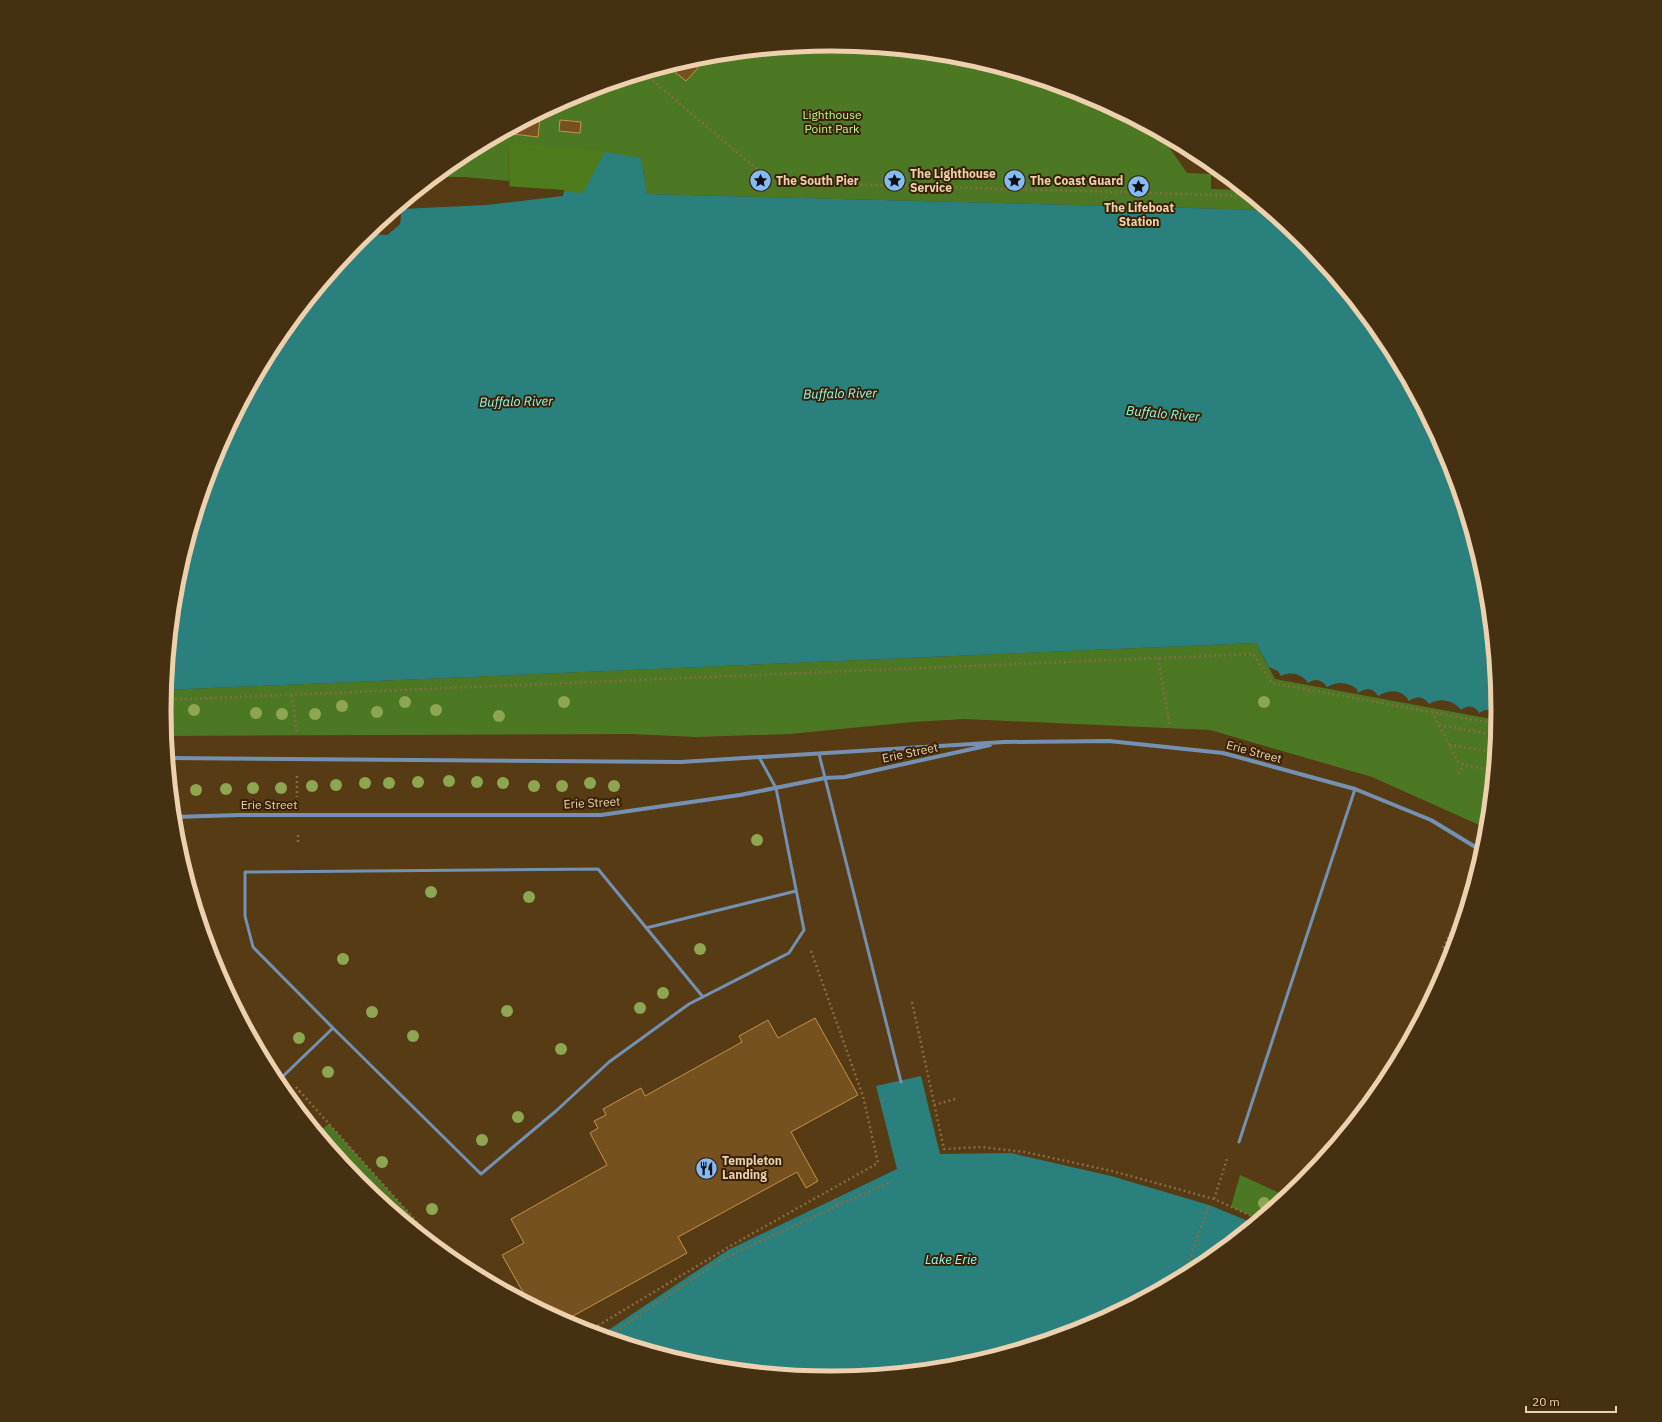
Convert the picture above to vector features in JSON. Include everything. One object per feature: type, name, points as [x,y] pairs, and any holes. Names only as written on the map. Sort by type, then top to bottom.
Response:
[{"type":"street","name":"Erie Street","points":[[172,758],[681,762],[1004,742],[1109,741],[1223,753],[1355,789],[1431,820],[1476,848]]},
{"type":"street","name":"Erie Street","points":[[180,817],[239,815],[601,815],[740,795],[825,778],[845,777],[1004,742]]},
{"type":"lane","points":[[819,754],[901,1082]]},
{"type":"lane","points":[[703,998],[598,869],[245,872],[245,916],[253,947],[481,1174],[556,1111],[609,1062],[689,1004],[703,998],[789,953],[804,930],[776,788],[759,757]]},
{"type":"lane","points":[[1239,1142],[1355,789]]},
{"type":"lane","points":[[646,928],[796,891]]},
{"type":"lane","points":[[282,1077],[333,1028]]},
{"type":"path","points":[[650,78],[772,182],[1243,196]]},
{"type":"path","points":[[171,700],[1253,654],[1272,684],[1491,723]]},
{"type":"path","points":[[1158,658],[1170,727]]},
{"type":"path","points":[[292,695],[297,733]]},
{"type":"path","points":[[1432,712],[1458,762],[1464,765],[1488,769]]},
{"type":"path","points":[[1439,725],[1490,734]]},
{"type":"path","points":[[1449,745],[1490,751]]},
{"type":"path","points":[[1458,774],[1464,765]]},
{"type":"path","points":[[297,771],[297,799]]},
{"type":"path","points":[[298,835],[298,845]]},
{"type":"path","points":[[1443,948],[1457,919]]},
{"type":"path","points":[[595,1327],[732,1245],[878,1163],[863,1096],[804,930]]},
{"type":"path","points":[[912,1002],[944,1149],[981,1147],[1025,1152],[1112,1171],[1214,1200],[1254,1217]]},
{"type":"path","points":[[273,1064],[300,1091],[423,1230]]},
{"type":"path","points":[[295,1096],[300,1091]]},
{"type":"path","points":[[934,1105],[954,1099]]},
{"type":"path","points":[[1214,1200],[1229,1155]]},
{"type":"path","points":[[612,1334],[724,1258],[892,1181]]},
{"type":"path","points":[[835,1199],[838,1206]]},
{"type":"path","points":[[1187,1267],[1209,1205]]},
{"type":"green space","name":"Lighthouse Point Park","points":[[788,52],[874,52],[960,64],[1002,73],[1084,101],[1161,139],[1165,142],[1187,173],[1211,174],[1211,189],[1236,190],[1260,210],[647,194],[641,158],[508,142],[509,181],[464,177],[443,177],[501,139],[539,119],[578,101],[660,73],[702,64]]},
{"type":"green space","points":[[508,142],[605,152],[641,158],[647,194],[510,202]]},
{"type":"green space","points":[[1256,643],[1275,679],[1491,719],[1490,754],[1480,825],[1372,777],[1210,730],[964,719],[912,722],[790,734],[695,737],[632,734],[172,736],[171,690]]},
{"type":"green space","points":[[329,1124],[427,1233],[364,1178],[321,1130]]},
{"type":"green space","points":[[1240,1175],[1281,1194],[1254,1217],[1231,1207]]},
{"type":"water","name":"Buffalo River","points":[[605,152],[641,158],[647,194],[1260,210],[1298,244],[1355,309],[1380,344],[1403,381],[1423,419],[1441,458],[1469,540],[1485,625],[1490,668],[1491,710],[1485,710],[1479,713],[1473,707],[1466,707],[1461,710],[1454,704],[1442,700],[1429,704],[1422,698],[1414,698],[1409,701],[1403,694],[1395,691],[1386,692],[1378,696],[1374,691],[1369,689],[1358,693],[1357,689],[1342,683],[1327,687],[1323,682],[1318,680],[1313,680],[1308,683],[1303,677],[1296,674],[1285,674],[1281,676],[1278,671],[1269,667],[1256,643],[171,690],[172,668],[184,582],[193,540],[206,499],[221,458],[259,381],[282,344],[307,309],[364,244],[375,234],[387,235],[400,224],[401,210],[434,183],[583,193]]},
{"type":"water","name":"Lake Erie","points":[[921,1076],[940,1154],[1011,1153],[1111,1176],[1209,1205],[1249,1221],[1198,1260],[1161,1283],[1123,1303],[1084,1321],[1043,1336],[1002,1349],[960,1358],[874,1370],[788,1370],[702,1358],[660,1349],[606,1331],[728,1250],[897,1169],[876,1086]]},
{"type":"pier","points":[[437,181],[564,190],[563,196],[486,205],[403,209]]},
{"type":"pier","points":[[401,211],[400,224],[387,235],[375,234],[377,232],[387,233],[398,223],[399,213]]},
{"type":"building","points":[[695,65],[698,68],[686,81],[673,70]]},
{"type":"building","points":[[540,119],[538,137],[511,134]]},
{"type":"building","points":[[560,120],[581,122],[580,133],[559,131]]},
{"type":"building","name":"Templeton Landing","points":[[815,1018],[858,1095],[791,1132],[818,1181],[806,1188],[797,1172],[678,1237],[687,1253],[570,1317],[525,1296],[502,1255],[524,1243],[511,1219],[607,1165],[590,1133],[598,1128],[594,1121],[606,1115],[603,1109],[641,1088],[645,1096],[742,1042],[739,1036],[768,1020],[778,1038]]},
{"type":"place","name":"The South Pier","points":[[761,181]]},
{"type":"place","name":"The Lighthouse Service","points":[[895,181]]},
{"type":"place","name":"The Coast Guard","points":[[1015,181]]},
{"type":"place","name":"The Lifeboat Station","points":[[1139,187]]},
{"type":"place","name":"Templeton Landing","points":[[706,1168]]}]
